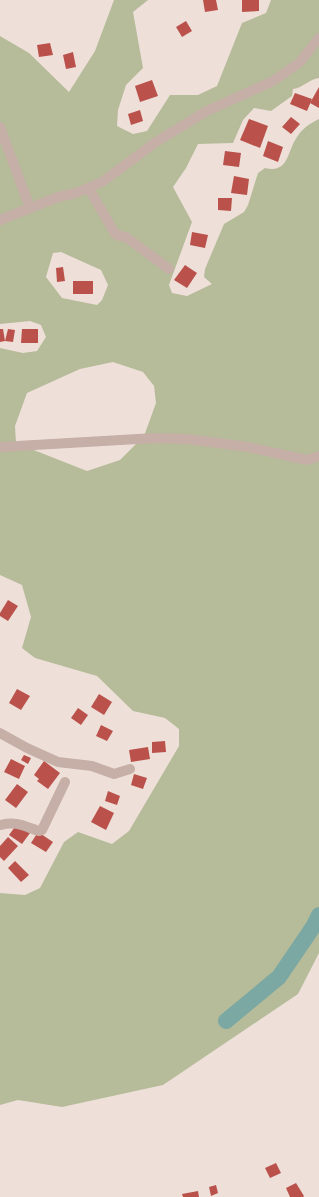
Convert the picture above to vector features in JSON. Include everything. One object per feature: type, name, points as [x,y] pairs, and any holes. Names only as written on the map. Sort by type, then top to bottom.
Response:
[{"type":"street","points":[[0,220],[58,197],[90,189],[102,182],[156,142],[205,112],[273,81],[299,63],[319,38]]},
{"type":"street","points":[[0,127],[30,208]]},
{"type":"street","points":[[90,189],[116,236],[126,237],[169,269]]},
{"type":"street","points":[[0,447],[155,438],[187,439],[240,446],[307,460],[319,456]]},
{"type":"street","points":[[0,733],[27,748],[58,762],[92,766],[114,774],[130,769]]},
{"type":"street","points":[[0,825],[16,823],[24,824],[39,831],[42,830],[65,782]]},
{"type":"green space","points":[[114,0],[148,0],[133,12],[143,68],[126,85],[118,110],[117,126],[133,134],[147,131],[170,95],[198,95],[217,86],[242,23],[266,13],[271,0],[319,0],[319,78],[293,89],[292,96],[271,111],[254,108],[243,120],[233,143],[198,144],[186,168],[173,187],[192,222],[169,285],[172,293],[187,296],[212,284],[204,277],[205,269],[224,224],[244,212],[248,205],[258,173],[265,168],[279,168],[283,165],[299,134],[306,126],[319,119],[319,953],[298,994],[163,1085],[62,1107],[18,1100],[0,1105],[0,893],[25,895],[40,888],[64,842],[78,832],[112,844],[129,831],[179,746],[179,729],[165,718],[133,711],[97,676],[35,658],[22,648],[31,617],[22,585],[0,575],[0,348],[23,353],[37,351],[46,337],[41,325],[30,321],[0,324],[0,36],[29,53],[69,92],[95,51]],"holes":[[[61,252],[101,270],[108,285],[102,300],[97,305],[62,298],[46,277],[53,253]],[[113,362],[143,372],[154,386],[156,403],[144,436],[120,460],[87,471],[16,443],[15,426],[27,393],[80,369]]]},
{"type":"building","points":[[203,0],[216,0],[218,10],[205,12]]},
{"type":"building","points":[[242,0],[259,0],[259,11],[242,12]]},
{"type":"building","points":[[186,21],[192,31],[182,37],[176,27]]},
{"type":"building","points":[[50,43],[53,55],[39,57],[37,45]]},
{"type":"building","points":[[73,52],[76,67],[66,69],[63,55]]},
{"type":"building","points":[[152,80],[158,96],[140,102],[135,86]]},
{"type":"building","points":[[319,87],[319,108],[310,103]]},
{"type":"building","points":[[295,93],[312,99],[307,111],[290,104]]},
{"type":"building","points":[[140,110],[143,121],[131,125],[128,114]]},
{"type":"building","points":[[291,117],[300,124],[291,134],[282,127]]},
{"type":"building","points":[[249,119],[268,126],[260,148],[240,140]]},
{"type":"building","points":[[268,141],[283,147],[278,162],[263,156]]},
{"type":"building","points":[[225,151],[241,153],[239,167],[223,165]]},
{"type":"building","points":[[234,176],[249,179],[247,195],[231,193]]},
{"type":"building","points":[[218,198],[232,198],[231,211],[218,210]]},
{"type":"building","points":[[192,232],[208,235],[205,248],[190,245]]},
{"type":"building","points":[[185,265],[197,273],[187,288],[174,280]]},
{"type":"building","points":[[63,267],[65,281],[57,282],[56,268]]},
{"type":"building","points":[[73,281],[93,281],[93,294],[73,294]]},
{"type":"building","points":[[0,329],[3,329],[5,341],[0,342]]},
{"type":"building","points":[[8,329],[15,330],[13,342],[5,341]]},
{"type":"building","points":[[22,329],[38,329],[38,343],[21,343]]},
{"type":"building","points":[[8,600],[18,606],[8,621],[0,616],[0,613]]},
{"type":"building","points":[[17,689],[30,696],[21,710],[9,703]]},
{"type":"building","points":[[99,694],[112,702],[104,715],[91,707]]},
{"type":"building","points":[[78,708],[88,715],[81,725],[71,718]]},
{"type":"building","points":[[101,725],[113,731],[107,741],[96,736]]},
{"type":"building","points":[[165,741],[166,752],[152,753],[152,742]]},
{"type":"building","points":[[148,747],[150,759],[131,762],[129,750]]},
{"type":"building","points":[[24,755],[31,758],[28,764],[21,760]]},
{"type":"building","points":[[11,759],[25,766],[19,779],[4,772]]},
{"type":"building","points":[[44,761],[60,773],[48,789],[37,781],[39,779],[34,775]]},
{"type":"building","points":[[134,774],[147,778],[143,789],[131,785]]},
{"type":"building","points":[[17,784],[28,792],[16,808],[5,800]]},
{"type":"building","points":[[108,791],[120,796],[117,805],[105,801]]},
{"type":"building","points":[[100,806],[114,813],[106,830],[91,822]]},
{"type":"building","points":[[17,824],[30,833],[22,844],[9,835]]},
{"type":"building","points":[[38,832],[53,842],[46,852],[31,843]]},
{"type":"building","points":[[8,837],[18,846],[4,861],[0,857],[0,846]]},
{"type":"building","points":[[15,861],[29,875],[21,882],[8,868]]},
{"type":"building","points":[[276,1163],[281,1173],[270,1178],[265,1168]]},
{"type":"building","points":[[296,1183],[304,1196],[303,1197],[290,1197],[286,1188]]},
{"type":"building","points":[[216,1185],[218,1193],[211,1196],[209,1187]]},
{"type":"building","points":[[198,1191],[199,1197],[183,1197],[182,1194]]},
{"type":"waterway","points":[[226,1021],[279,977],[313,927],[319,915]]}]
